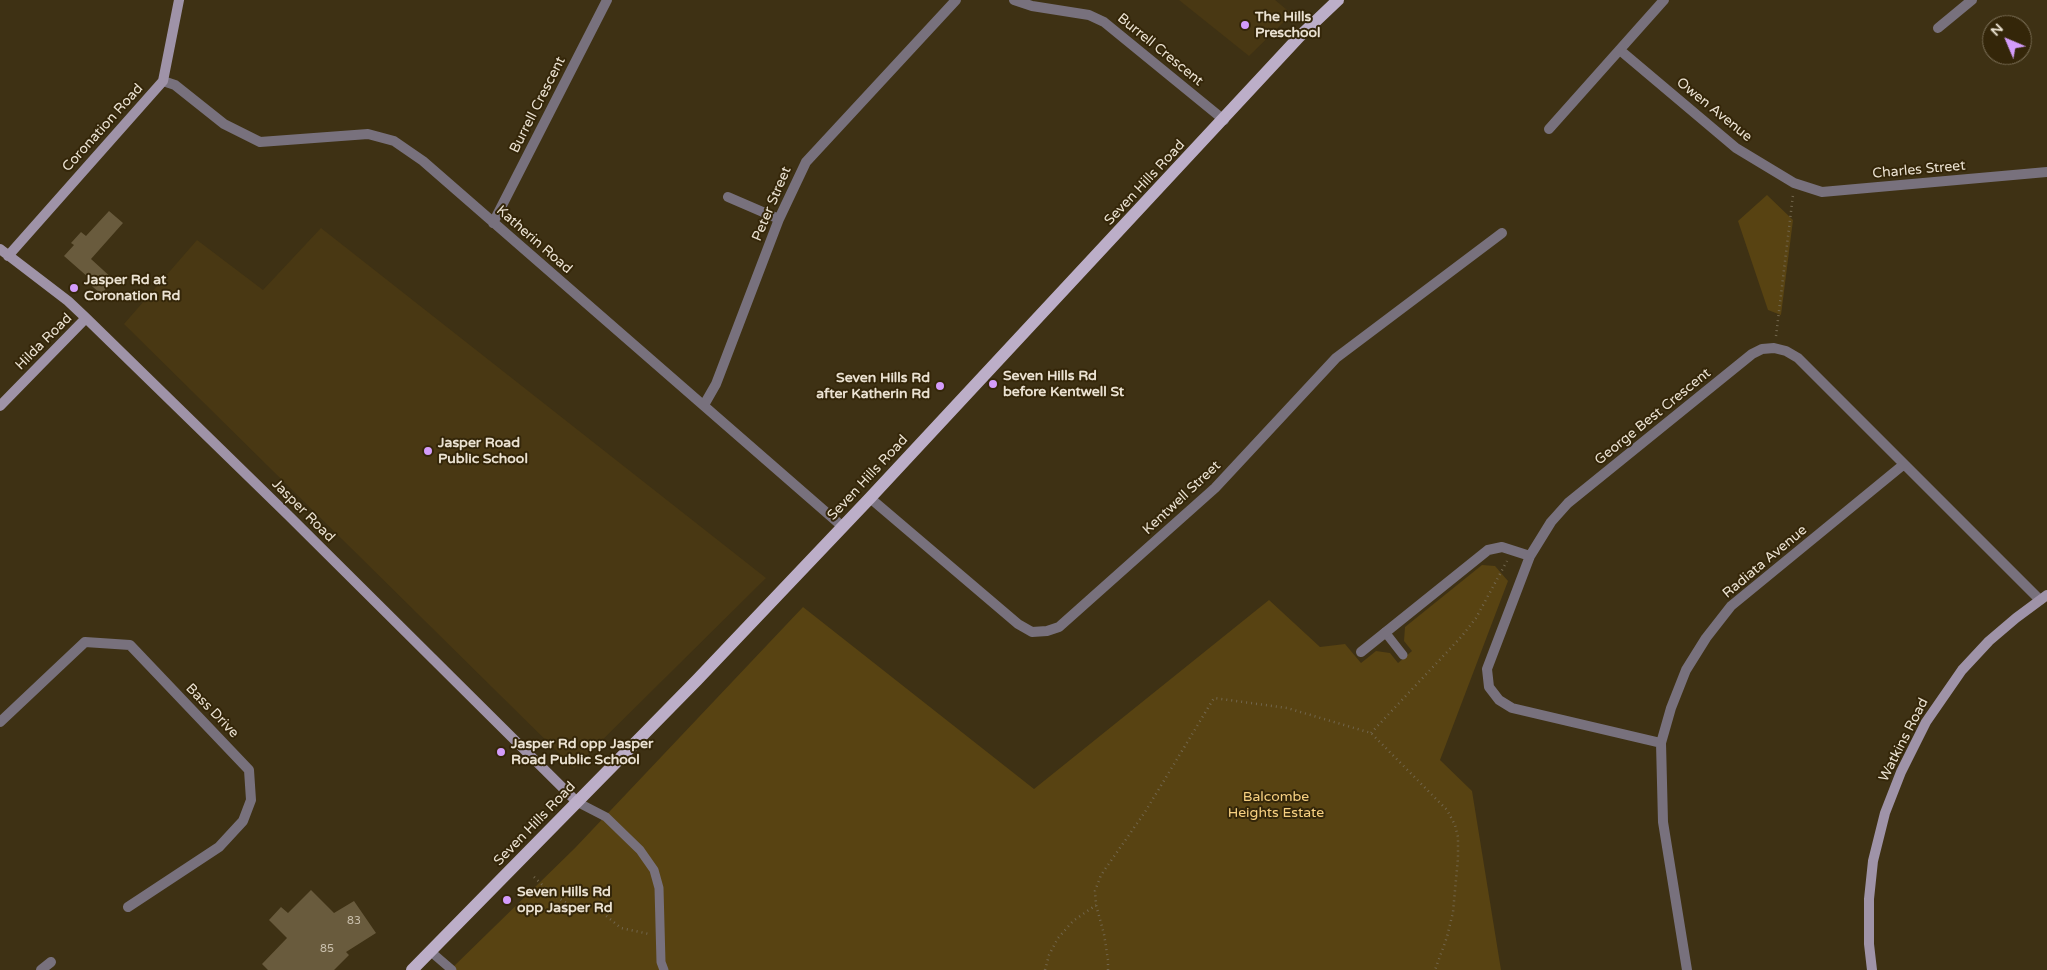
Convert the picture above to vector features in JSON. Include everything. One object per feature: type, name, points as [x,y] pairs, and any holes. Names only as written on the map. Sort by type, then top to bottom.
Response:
[{"type":"main road","name":"Seven Hills Road","points":[[412,970],[697,680],[870,498],[1299,38],[1338,0]]},
{"type":"street","name":"Coronation Road","points":[[4,252],[163,81],[179,0]]},
{"type":"street","name":"Burrell Crescent","points":[[493,223],[607,0]]},
{"type":"street","name":"Peter Street","points":[[704,406],[716,384],[779,219],[800,171],[811,155],[956,0]]},
{"type":"street","name":"Burrell Crescent","points":[[1014,0],[1032,6],[1089,15],[1104,22],[1224,120]]},
{"type":"street","points":[[1549,129],[1621,51],[1664,0]]},
{"type":"street","points":[[1938,28],[1972,0]]},
{"type":"street","name":"Owen Avenue","points":[[1621,51],[1736,148],[1794,184]]},
{"type":"street","name":"Katherin Road","points":[[163,81],[175,85],[224,124],[260,142],[368,134],[394,141],[423,161],[842,527]]},
{"type":"street","name":"Charles Street","points":[[1794,184],[1822,192],[2047,172]]},
{"type":"street","points":[[728,197],[779,219]]},
{"type":"street","name":"Kentwell Street","points":[[870,498],[1018,624],[1032,632],[1047,632],[1059,627],[1215,488],[1336,358],[1502,233]]},
{"type":"street","name":"Jasper Road","points":[[4,252],[68,301],[86,318],[288,515],[577,802]]},
{"type":"street","name":"Hilda Road","points":[[0,406],[86,318]]},
{"type":"street","points":[[1774,348],[1786,351],[1798,358],[1903,465],[2044,598]]},
{"type":"street","name":"George Best Crescent","points":[[1661,743],[1512,708],[1499,700],[1489,687],[1487,669],[1530,556],[1551,522],[1568,503],[1752,354],[1762,349],[1774,348]]},
{"type":"street","name":"Radiata Avenue","points":[[1687,970],[1663,822],[1661,743],[1671,708],[1686,670],[1706,638],[1731,606],[1903,465]]},
{"type":"street","points":[[1361,652],[1478,556],[1488,550],[1502,547],[1530,556]]},
{"type":"street","name":"Watkins Road","points":[[1872,970],[1869,944],[1869,899],[1873,861],[1885,813],[1900,772],[1926,722],[1962,670],[1989,641],[2044,598]]},
{"type":"street","name":"Bass Drive","points":[[0,722],[85,642],[130,645],[249,770],[251,800],[243,821],[219,847],[128,907]]},
{"type":"street","points":[[41,970],[51,962]]},
{"type":"lane","points":[[1385,632],[1403,655]]},
{"type":"lane","points":[[577,802],[606,817],[646,858],[657,878],[660,917],[659,936],[661,962],[664,970]]},
{"type":"lane","points":[[430,951],[452,970]]},
{"type":"path","points":[[1774,348],[1794,184]]},
{"type":"path","points":[[1371,733],[1462,636],[1476,618],[1513,549]]},
{"type":"path","points":[[1108,970],[1104,934],[1096,905],[1095,890],[1101,875],[1145,812],[1214,698],[1287,708],[1371,733],[1447,810],[1455,825],[1458,836],[1458,858],[1453,912],[1447,937],[1435,970]]},
{"type":"path","points":[[534,877],[564,902],[599,910],[621,928],[659,936]]},
{"type":"path","points":[[1045,970],[1048,955],[1058,938],[1073,921],[1096,905]]},
{"type":"shaded area","name":"The Hills Preschool","points":[[1179,0],[1275,0],[1292,14],[1249,56]]},
{"type":"shaded area","name":"Jasper Road Public School","points":[[321,228],[766,578],[574,768],[124,324],[197,240],[263,290]]},
{"type":"green space","points":[[1767,195],[1793,220],[1781,315],[1768,310],[1738,221]]},
{"type":"green space","name":"Balcombe Heights Estate","points":[[1482,565],[1495,566],[1508,581],[1440,760],[1472,791],[1501,970],[450,970],[575,848],[803,607],[1034,789],[1269,600],[1320,647],[1345,644],[1361,663],[1376,651],[1390,653],[1398,663],[1412,651],[1404,641],[1405,627]]},
{"type":"building","points":[[109,211],[123,223],[91,259],[114,280],[101,294],[86,281],[89,278],[64,256],[74,245],[71,243],[81,232],[86,236]]},
{"type":"building","points":[[311,890],[334,913],[354,901],[376,933],[346,952],[349,955],[334,970],[268,970],[262,964],[287,938],[269,920],[281,907],[288,913]]},
{"type":"place","name":"The Hills Preschool","points":[[1245,25]]},
{"type":"place","name":"Jasper Rd at Coronation Rd","points":[[74,288]]},
{"type":"place","name":"Seven Hills Rd before Kentwell St","points":[[993,384]]},
{"type":"place","name":"Seven Hills Rd after Katherin Rd","points":[[940,386]]},
{"type":"place","name":"Jasper Road Public School","points":[[428,451]]},
{"type":"place","name":"Jasper Rd opp Jasper Road Public School","points":[[501,752]]},
{"type":"place","name":"Seven Hills Rd opp Jasper Rd","points":[[507,900]]}]
